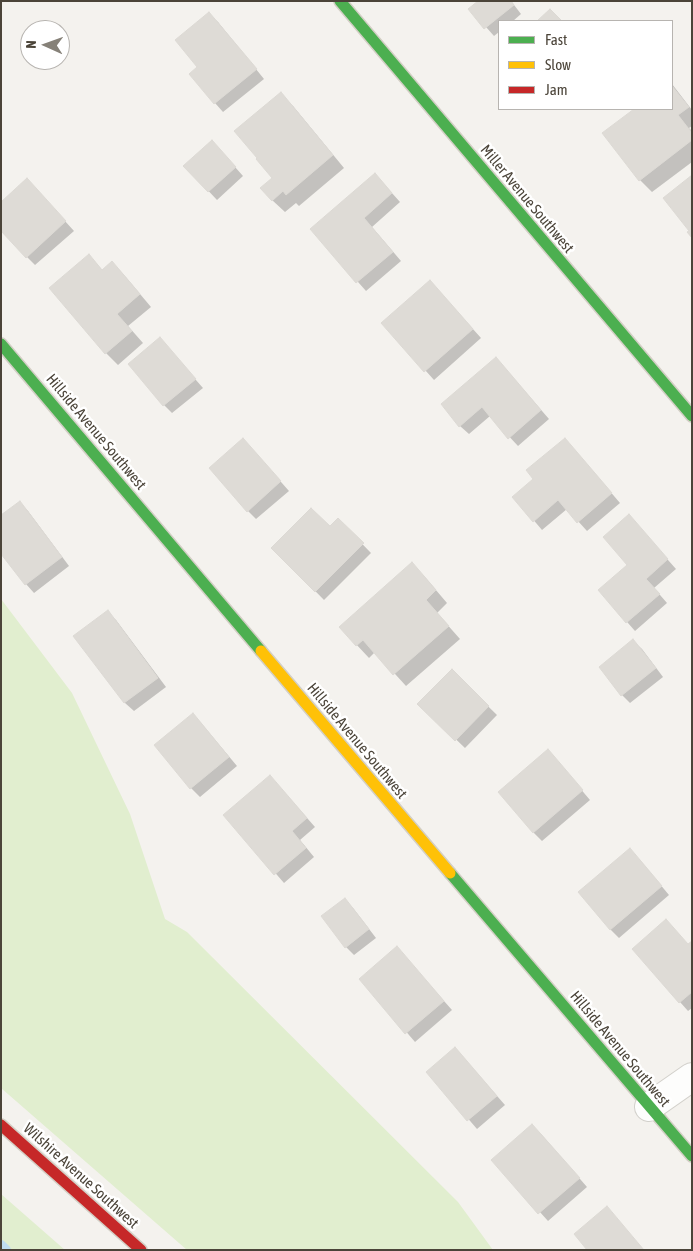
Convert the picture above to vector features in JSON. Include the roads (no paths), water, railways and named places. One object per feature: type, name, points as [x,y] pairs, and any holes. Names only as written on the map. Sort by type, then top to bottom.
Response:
[{"type":"street","name":"Miller Avenue Southwest","points":[[340,1],[692,416]]},
{"type":"street","name":"Hillside Avenue Southwest","points":[[1,344],[692,1156]]},
{"type":"street","points":[[649,1107],[692,1077]]},
{"type":"street","name":"Wilshire Avenue Southwest","points":[[1,1125],[141,1250]]},
{"type":"waterway","points":[[1,1245],[6,1250]]}]
